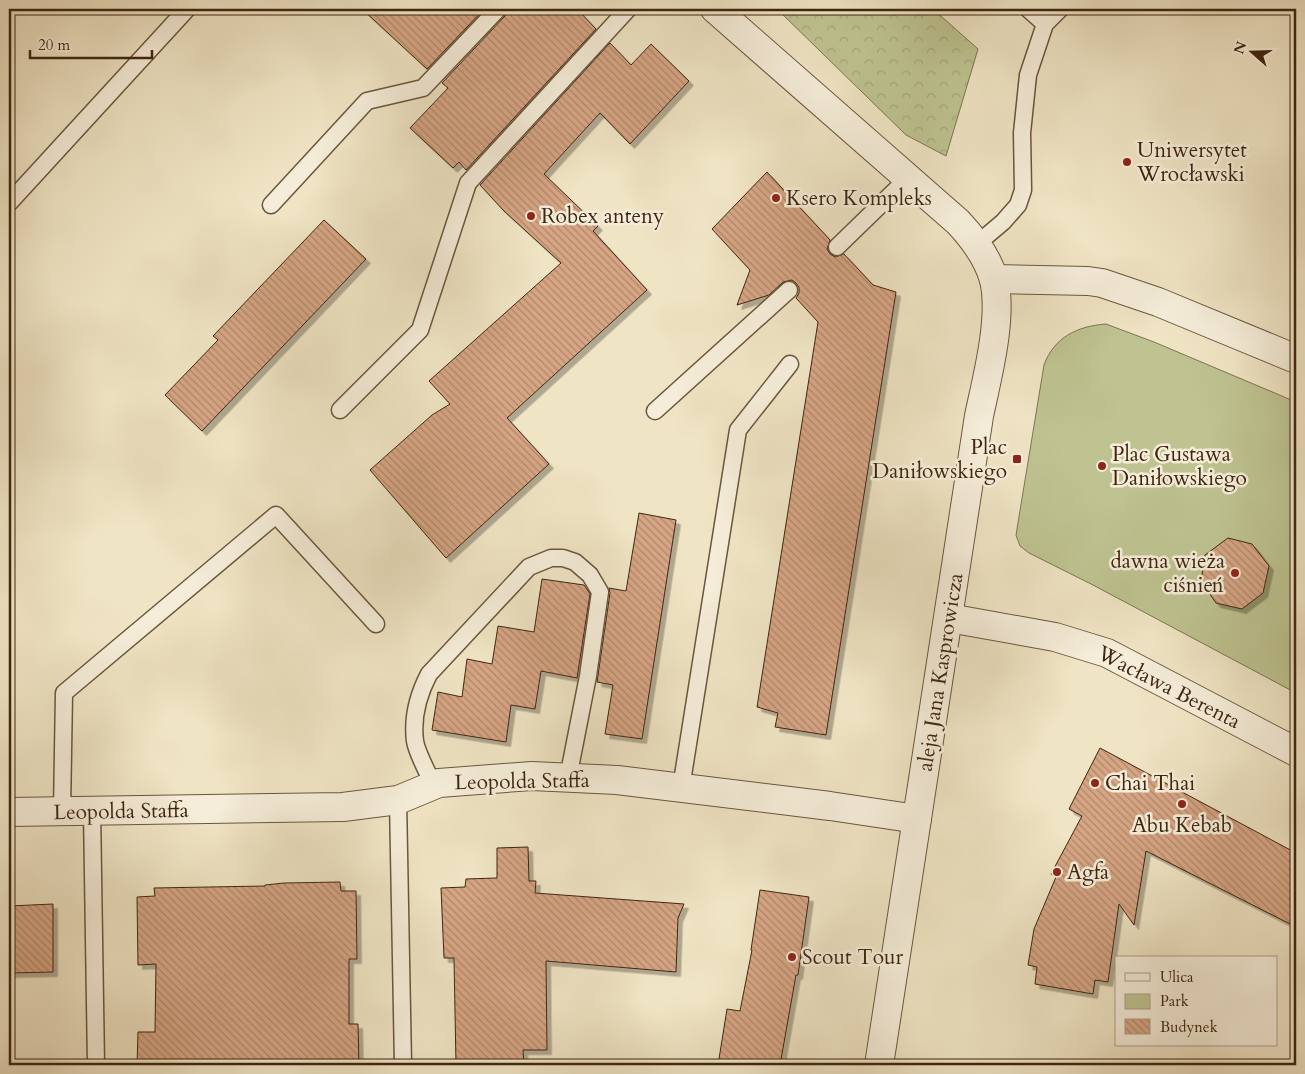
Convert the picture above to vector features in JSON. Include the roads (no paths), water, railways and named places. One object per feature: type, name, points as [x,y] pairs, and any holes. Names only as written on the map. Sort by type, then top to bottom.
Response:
[{"type":"street","name":"aleja Jana Kasprowicza","points":[[715,9],[958,222],[977,244],[994,279],[997,307],[996,324],[979,416],[879,1065]]},
{"type":"street","points":[[994,279],[1102,283],[1158,302],[1296,359]]},
{"type":"street","name":"Wacława Berenta","points":[[949,618],[1055,637],[1107,653],[1296,752]]},
{"type":"street","name":"Leopolda Staffa","points":[[9,812],[343,807],[398,800],[439,783],[532,776],[617,780],[830,806],[917,819]]},
{"type":"lane","points":[[9,204],[187,9]]},
{"type":"lane","points":[[271,205],[367,101],[423,88],[498,9]]},
{"type":"lane","points":[[340,410],[420,330],[468,183],[628,9]]},
{"type":"lane","points":[[1028,9],[1045,24]]},
{"type":"lane","points":[[977,244],[1003,222],[1018,205],[1022,190],[1022,133],[1028,75],[1045,24],[1060,9]]},
{"type":"lane","points":[[837,247],[908,178]]},
{"type":"lane","points":[[655,411],[789,290]]},
{"type":"lane","points":[[681,788],[738,430],[790,364]]},
{"type":"lane","points":[[62,812],[64,693],[276,515],[376,624]]},
{"type":"lane","points":[[433,785],[415,742],[415,707],[421,689],[429,674],[529,567],[551,558],[563,558],[574,562],[590,575],[600,592],[588,676],[568,778]]},
{"type":"lane","points":[[398,800],[403,1065]]},
{"type":"lane","points":[[92,811],[96,1065]]},
{"type":"place","name":"Uniwersytet Wrocławski","points":[[1127,162]]},
{"type":"place","name":"Ksero Kompleks","points":[[776,198]]},
{"type":"place","name":"Robex anteny","points":[[531,216]]},
{"type":"place","name":"Plac Daniłowskiego","points":[[1017,459]]},
{"type":"place","name":"Plac Gustawa Daniłowskiego","points":[[1102,466]]},
{"type":"place","name":"dawna wieża ciśnień","points":[[1235,573]]},
{"type":"place","name":"Chai Thai","points":[[1095,783]]},
{"type":"place","name":"Abu Kebab","points":[[1182,804]]},
{"type":"place","name":"Agfa","points":[[1057,872]]},
{"type":"place","name":"Scout Tour","points":[[792,957]]}]
